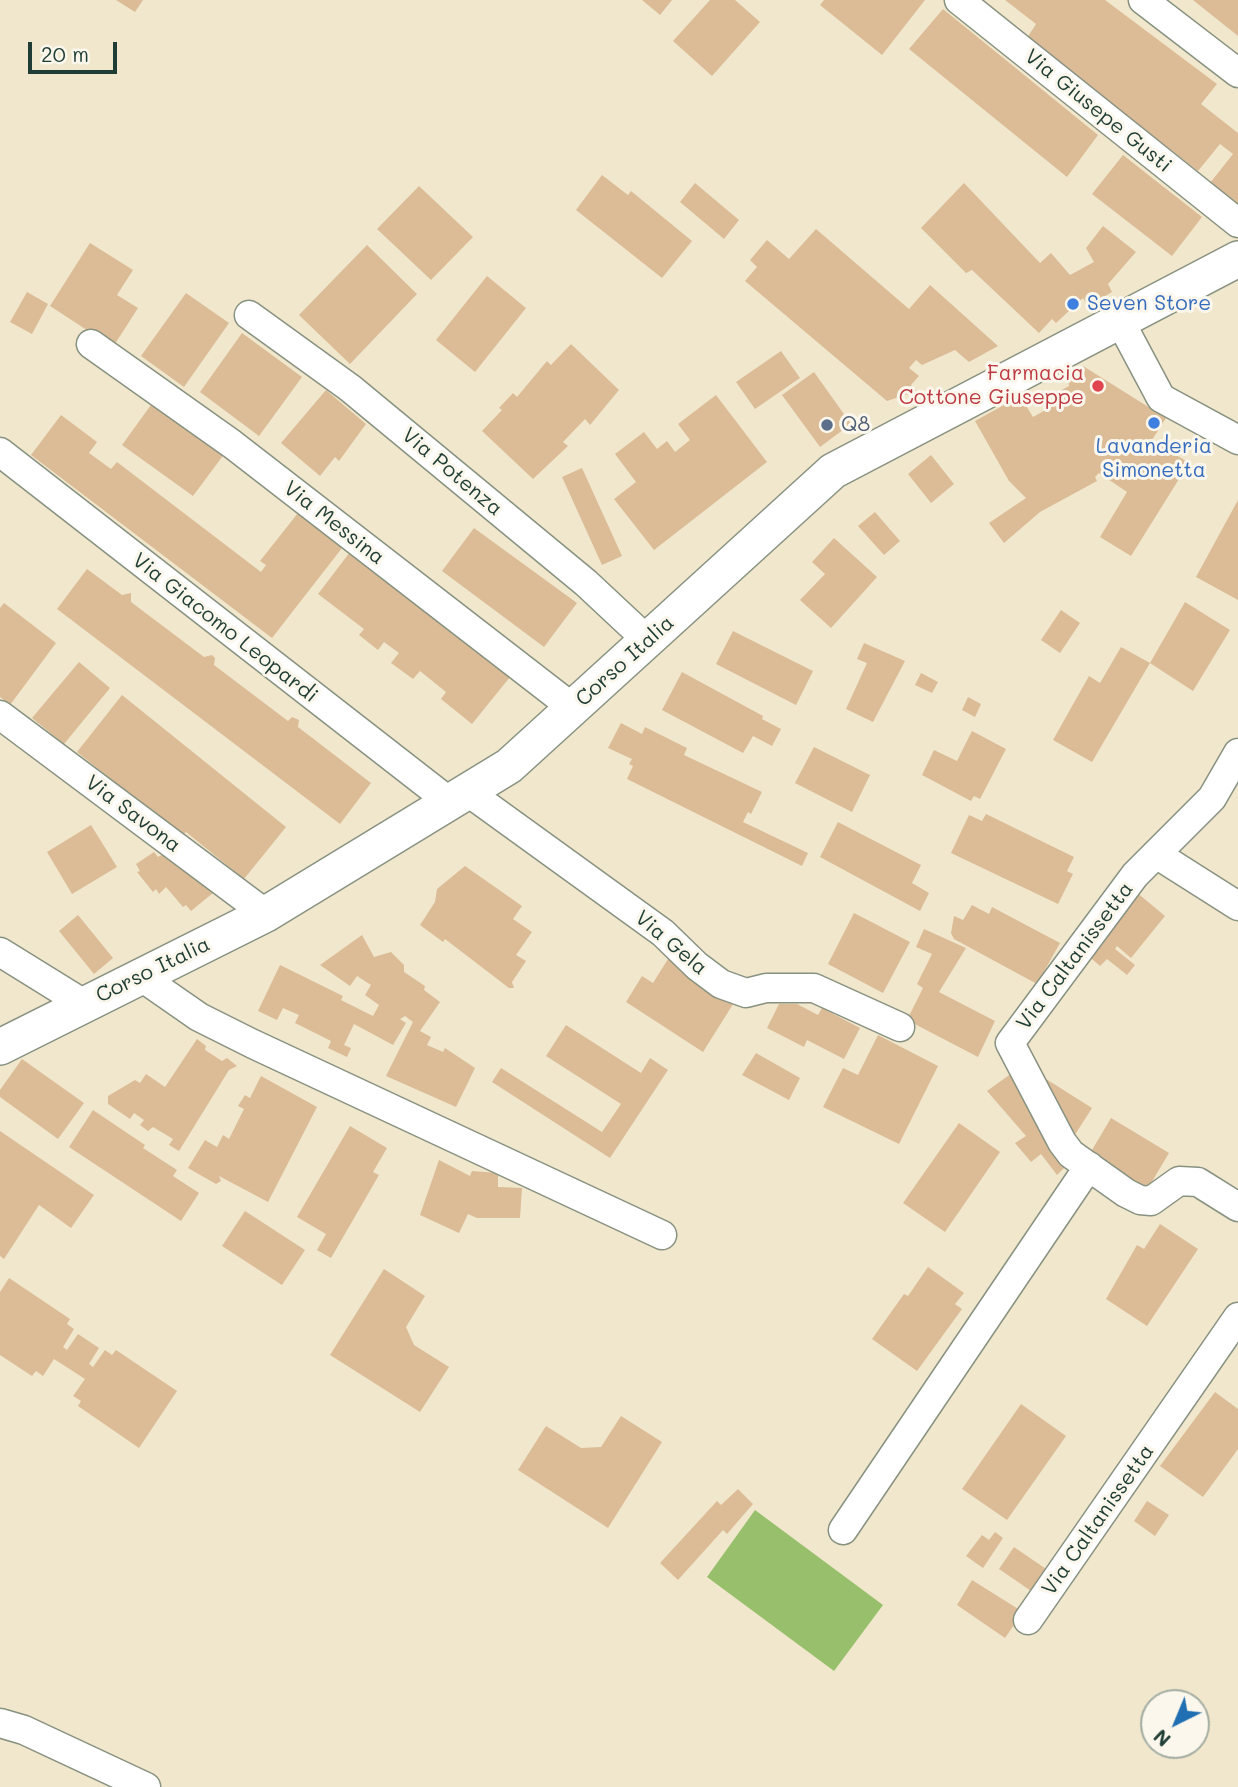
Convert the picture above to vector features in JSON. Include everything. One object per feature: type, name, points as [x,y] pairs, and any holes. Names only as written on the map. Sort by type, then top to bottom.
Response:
[{"type":"street","name":"Via Giusepe Gusti","points":[[959,0],[1238,223]]},
{"type":"street","points":[[1143,0],[1238,73]]},
{"type":"street","name":"Corso Italia","points":[[0,1047],[266,914],[509,766],[833,471],[1238,259]]},
{"type":"street","name":"Via Potenza","points":[[249,315],[351,388],[586,583],[647,640]]},
{"type":"street","points":[[1120,321],[1161,398],[1238,440]]},
{"type":"street","name":"Via Messina","points":[[91,344],[232,444],[573,708]]},
{"type":"street","name":"Via Giacomo Leopardi","points":[[0,452],[459,797]]},
{"type":"street","name":"Via Savona","points":[[0,715],[266,914]]},
{"type":"street","name":"Via Caltanissetta","points":[[1238,753],[1212,798],[1135,875],[1010,1043],[1062,1142],[1089,1166],[1140,1200],[1151,1200],[1179,1181],[1198,1182],[1238,1207]]},
{"type":"street","name":"Via Gela","points":[[459,797],[663,933],[721,984],[746,993],[766,988],[814,988],[900,1027]]},
{"type":"street","points":[[1156,854],[1238,906]]},
{"type":"street","points":[[0,952],[84,1004]]},
{"type":"street","points":[[140,976],[199,1017],[253,1044],[662,1235]]},
{"type":"street","points":[[843,1530],[1089,1166]]},
{"type":"street","name":"Via Caltanissetta","points":[[1028,1619],[1238,1317]]},
{"type":"street","points":[[0,1723],[24,1730],[146,1787]]},
{"type":"green space","points":[[755,1510],[883,1605],[834,1671],[707,1577]]},
{"type":"building","points":[[116,0],[143,0],[135,12]]},
{"type":"building","points":[[642,0],[672,0],[660,15]]},
{"type":"building","points":[[710,0],[735,0],[760,22],[712,76],[673,41]]},
{"type":"building","points":[[824,0],[925,0],[882,55],[820,5]]},
{"type":"building","points":[[1005,0],[1105,0],[1217,84],[1201,104],[1238,133],[1238,206],[1210,183],[1233,154],[1220,144],[1198,171],[1027,38],[1036,24]]},
{"type":"building","points":[[1193,0],[1238,0],[1238,36]]},
{"type":"building","points":[[943,9],[1098,135],[1067,177],[909,49]]},
{"type":"building","points":[[1123,155],[1202,217],[1172,256],[1092,194]]},
{"type":"building","points":[[602,175],[628,195],[631,191],[692,241],[662,278],[576,210]]},
{"type":"building","points":[[695,183],[739,220],[724,239],[680,202]]},
{"type":"building","points":[[964,183],[1040,263],[1051,253],[1070,275],[1094,262],[1086,248],[1103,226],[1136,252],[1108,284],[1112,292],[1088,306],[1083,298],[1056,323],[1052,319],[1039,333],[972,270],[966,273],[921,228]]},
{"type":"building","points":[[419,186],[473,237],[431,280],[377,229]]},
{"type":"building","points":[[816,229],[909,309],[930,285],[998,346],[969,362],[955,350],[922,365],[916,360],[909,368],[919,376],[911,385],[917,391],[887,401],[745,281],[757,267],[750,260],[767,240],[789,259]]},
{"type":"building","points":[[90,243],[133,270],[117,295],[138,308],[113,347],[50,306]]},
{"type":"building","points":[[367,245],[417,294],[350,364],[299,315]]},
{"type":"building","points":[[487,276],[526,308],[475,372],[436,340]]},
{"type":"building","points":[[27,292],[48,304],[32,334],[10,322]]},
{"type":"building","points":[[186,293],[229,323],[184,387],[141,356]]},
{"type":"building","points":[[242,333],[302,377],[259,436],[200,392]]},
{"type":"building","points":[[571,344],[619,390],[590,425],[585,419],[563,442],[568,446],[533,479],[482,431],[502,410],[499,408],[513,393],[517,397],[547,361],[551,365]]},
{"type":"building","points":[[781,351],[800,378],[755,409],[736,382]]},
{"type":"building","points":[[1083,366],[1166,418],[1152,440],[1189,463],[1131,556],[1100,537],[1127,492],[1099,473],[1095,477],[1097,481],[1040,512],[1004,543],[989,523],[1026,498],[1009,481],[975,421],[1020,396],[1033,417],[1060,402],[1056,393],[1069,386],[1068,376]]},
{"type":"building","points":[[814,372],[851,424],[820,447],[782,395]]},
{"type":"building","points":[[326,390],[366,424],[339,461],[335,457],[320,476],[281,443]]},
{"type":"building","points":[[716,395],[767,462],[654,550],[614,499],[636,482],[615,454],[644,432],[657,449],[667,441],[675,452],[690,440],[678,424]]},
{"type":"building","points":[[156,398],[228,449],[193,496],[122,445]]},
{"type":"building","points":[[61,415],[97,442],[89,453],[111,469],[117,462],[261,572],[266,565],[260,561],[298,513],[342,548],[272,638],[31,455]]},
{"type":"building","points":[[931,455],[954,484],[931,503],[908,474]]},
{"type":"building","points":[[582,468],[622,556],[602,565],[562,477]]},
{"type":"building","points":[[1238,500],[1238,600],[1196,577]]},
{"type":"building","points":[[875,512],[900,541],[884,555],[858,526]]},
{"type":"building","points":[[474,528],[577,603],[544,647],[442,571]]},
{"type":"building","points":[[834,538],[877,577],[831,628],[800,600],[825,574],[812,562]]},
{"type":"building","points":[[350,552],[510,677],[472,724],[441,699],[446,692],[420,671],[413,679],[391,663],[399,653],[384,642],[378,650],[359,635],[364,629],[318,594]]},
{"type":"building","points":[[87,569],[122,595],[131,593],[131,602],[204,657],[212,655],[215,658],[214,665],[288,721],[292,717],[299,720],[298,727],[371,783],[340,824],[57,609]]},
{"type":"building","points":[[1185,602],[1230,630],[1193,691],[1150,663]]},
{"type":"building","points":[[4,603],[56,643],[10,705],[0,697],[0,608]]},
{"type":"building","points":[[1061,610],[1080,623],[1060,653],[1041,640]]},
{"type":"building","points":[[733,631],[813,671],[796,705],[716,664]]},
{"type":"building","points":[[864,643],[905,661],[873,722],[846,709],[867,663],[857,659]]},
{"type":"building","points":[[1121,647],[1150,663],[1092,762],[1053,740],[1089,676],[1100,683]]},
{"type":"building","points":[[79,662],[110,688],[64,744],[32,718]]},
{"type":"building","points":[[682,672],[763,716],[762,719],[781,729],[772,746],[753,736],[743,753],[662,710]]},
{"type":"building","points":[[921,673],[938,682],[932,693],[915,685]]},
{"type":"building","points":[[122,695],[286,827],[244,879],[186,832],[182,836],[77,752]]},
{"type":"building","points":[[968,697],[981,704],[975,717],[962,710]]},
{"type":"building","points":[[621,723],[642,734],[645,727],[687,748],[684,755],[762,792],[751,814],[748,812],[743,822],[808,853],[802,866],[627,779],[633,766],[629,764],[632,759],[608,748]]},
{"type":"building","points":[[972,731],[1006,749],[980,799],[974,796],[971,801],[922,775],[934,750],[957,761]]},
{"type":"building","points":[[814,747],[870,775],[852,812],[795,783]]},
{"type":"building","points":[[986,814],[1074,857],[1067,871],[1073,874],[1058,904],[951,853],[969,815],[982,821]]},
{"type":"building","points":[[838,822],[921,865],[912,883],[929,893],[920,911],[820,857]]},
{"type":"building","points":[[91,825],[117,867],[72,894],[47,852]]},
{"type":"building","points":[[154,852],[158,857],[167,852],[211,885],[208,888],[213,893],[191,911],[186,905],[183,907],[166,887],[159,894],[156,889],[153,892],[137,872],[140,871],[136,864]]},
{"type":"building","points":[[465,866],[522,906],[513,919],[532,932],[516,955],[526,961],[512,982],[514,988],[509,988],[445,939],[443,942],[420,925],[435,902],[437,889]]},
{"type":"building","points":[[1135,891],[1165,916],[1131,958],[1117,946],[1115,949],[1135,965],[1127,975],[1107,959],[1100,966],[1085,953]]},
{"type":"building","points":[[972,905],[989,914],[992,907],[1060,943],[1037,984],[954,939],[951,933],[954,916],[963,920]]},
{"type":"building","points":[[854,913],[910,942],[883,993],[828,964]]},
{"type":"building","points":[[78,915],[113,958],[94,974],[59,931]]},
{"type":"building","points":[[924,929],[966,948],[939,992],[995,1021],[978,1057],[907,1020],[923,988],[917,984],[932,954],[916,947]]},
{"type":"building","points":[[362,935],[374,957],[391,952],[404,965],[404,972],[425,986],[424,990],[440,1002],[420,1031],[431,1037],[427,1045],[443,1052],[445,1048],[475,1068],[456,1107],[386,1076],[413,1022],[405,1016],[400,1019],[406,1023],[393,1045],[354,1024],[344,1045],[351,1048],[347,1057],[328,1048],[331,1041],[295,1023],[299,1015],[283,1008],[277,1020],[258,1011],[280,965],[343,996],[341,1000],[373,1016],[379,1005],[365,995],[371,985],[357,976],[350,986],[320,965]]},
{"type":"building","points":[[668,959],[735,1001],[703,1052],[626,1002],[642,976],[653,983]]},
{"type":"building","points":[[779,1004],[797,1004],[818,1015],[822,1008],[860,1028],[844,1059],[807,1040],[804,1047],[767,1028]]},
{"type":"building","points":[[566,1025],[641,1073],[650,1058],[668,1070],[610,1158],[492,1082],[501,1068],[602,1132],[621,1104],[546,1056]]},
{"type":"building","points":[[878,1035],[938,1066],[899,1144],[823,1107],[843,1068],[858,1075]]},
{"type":"building","points":[[197,1039],[206,1046],[205,1050],[222,1061],[227,1058],[237,1066],[229,1070],[179,1151],[169,1145],[173,1139],[153,1127],[148,1131],[140,1125],[144,1120],[134,1113],[130,1119],[108,1104],[108,1096],[135,1080],[140,1083],[146,1074],[165,1087]]},
{"type":"building","points":[[756,1053],[800,1078],[789,1100],[742,1075]]},
{"type":"building","points":[[22,1059],[84,1103],[58,1139],[0,1097],[0,1090]]},
{"type":"building","points":[[1012,1073],[1069,1163],[1057,1175],[1041,1154],[1031,1162],[1015,1143],[1026,1136],[987,1091]]},
{"type":"building","points":[[261,1076],[317,1107],[268,1202],[219,1176],[221,1181],[216,1184],[188,1168],[205,1140],[217,1147],[223,1135],[229,1139],[244,1109],[238,1106],[245,1095],[250,1098]]},
{"type":"building","points":[[1046,1079],[1092,1108],[1071,1141],[1038,1090]]},
{"type":"building","points":[[93,1110],[177,1170],[173,1176],[199,1193],[181,1221],[69,1147]]},
{"type":"building","points":[[1111,1118],[1169,1153],[1147,1190],[1089,1155]]},
{"type":"building","points":[[959,1123],[1000,1152],[945,1232],[903,1203]]},
{"type":"building","points":[[350,1126],[387,1148],[373,1172],[379,1175],[331,1258],[317,1250],[326,1234],[297,1217]]},
{"type":"building","points":[[0,1131],[94,1195],[71,1228],[39,1205],[4,1259],[0,1256]]},
{"type":"building","points":[[439,1160],[470,1176],[472,1171],[498,1173],[498,1187],[522,1188],[520,1218],[477,1218],[468,1214],[459,1233],[420,1215]]},
{"type":"building","points":[[245,1211],[305,1250],[282,1285],[222,1246]]},
{"type":"building","points":[[1160,1224],[1198,1249],[1147,1326],[1106,1299],[1137,1245],[1144,1249]]},
{"type":"building","points":[[928,1267],[964,1293],[955,1304],[962,1309],[917,1371],[872,1339],[904,1294],[908,1296]]},
{"type":"building","points":[[384,1269],[425,1296],[406,1327],[414,1345],[449,1367],[420,1412],[330,1355]]},
{"type":"building","points":[[9,1278],[70,1319],[67,1324],[74,1329],[63,1347],[67,1350],[78,1334],[99,1348],[89,1364],[93,1367],[105,1350],[112,1355],[116,1350],[177,1391],[139,1448],[78,1406],[81,1401],[73,1396],[85,1379],[54,1359],[43,1376],[36,1371],[32,1376],[0,1355],[0,1292]]},
{"type":"building","points":[[1215,1392],[1238,1409],[1238,1449],[1203,1497],[1160,1466]]},
{"type":"building","points":[[1021,1404],[1066,1436],[1007,1520],[962,1489]]},
{"type":"building","points":[[621,1416],[662,1442],[608,1528],[518,1470],[546,1426],[581,1448],[601,1447]]},
{"type":"building","points":[[738,1489],[753,1504],[727,1534],[723,1530],[678,1580],[660,1563],[717,1501],[721,1505]]},
{"type":"building","points":[[1147,1501],[1169,1515],[1155,1536],[1134,1521]]},
{"type":"building","points":[[995,1532],[1003,1538],[983,1568],[966,1556],[982,1535],[989,1540]]},
{"type":"building","points":[[1014,1547],[1049,1571],[1034,1593],[999,1569]]},
{"type":"building","points":[[972,1580],[1023,1612],[1005,1638],[957,1605]]},
{"type":"place","name":"Seven Store","points":[[1073,304]]},
{"type":"place","name":"Farmacia Cottone Giuseppe","points":[[1098,386]]},
{"type":"place","name":"Lavanderia Simonetta","points":[[1154,423]]},
{"type":"place","name":"Q8","points":[[827,425]]}]
